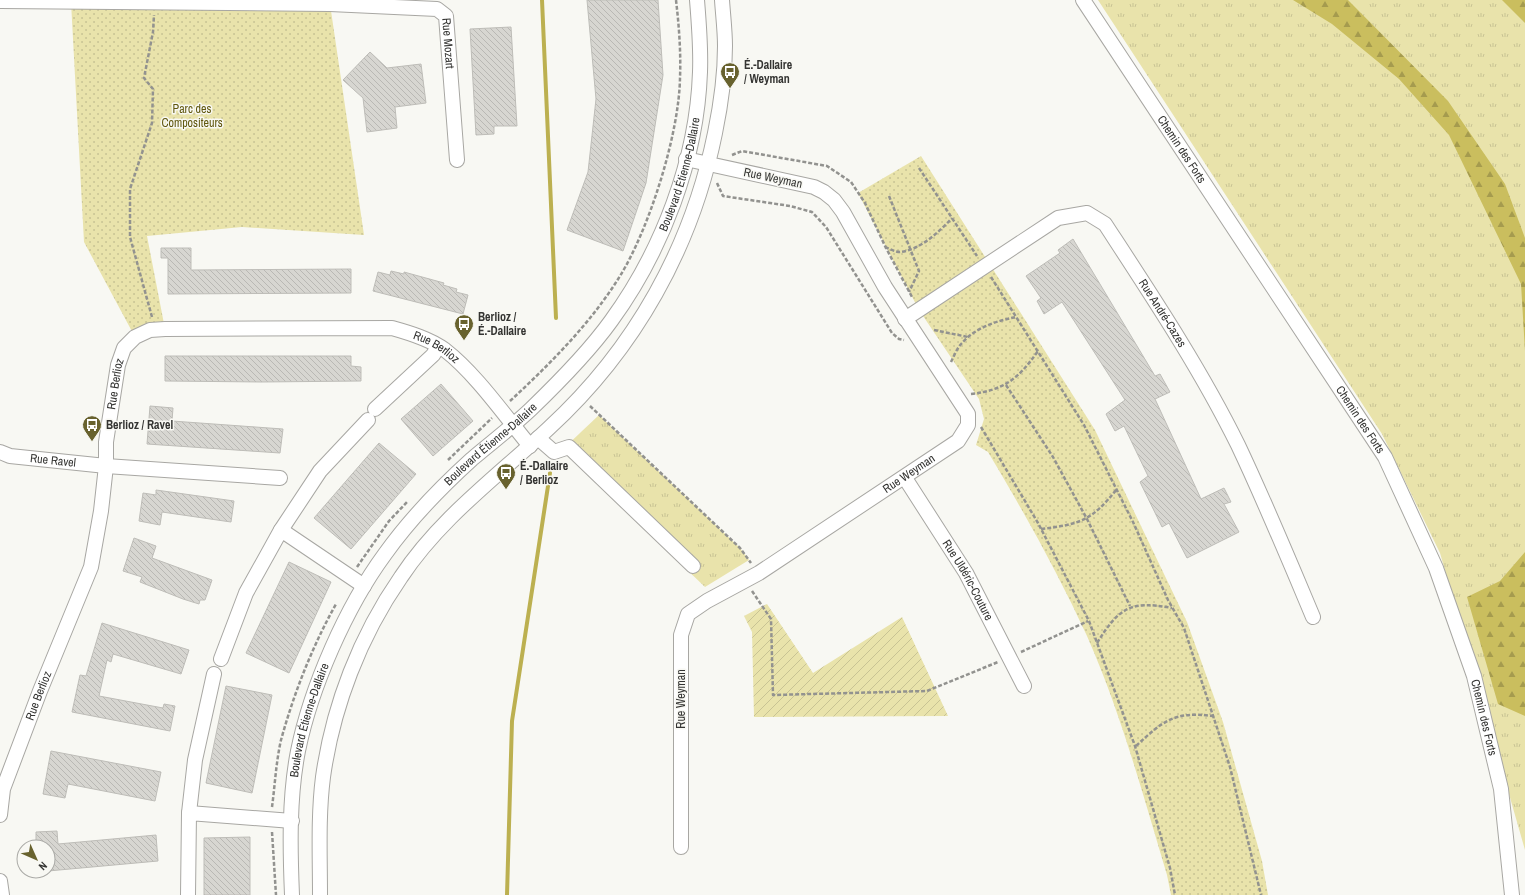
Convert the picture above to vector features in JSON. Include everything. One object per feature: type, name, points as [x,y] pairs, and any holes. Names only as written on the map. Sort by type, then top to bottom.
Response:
[{"type":"street","name":"Boulevard Étienne-Dallaire","points":[[292,895],[292,821],[298,752],[310,706],[343,627],[364,586],[384,554],[439,490],[513,425],[576,363],[610,323],[644,269],[662,231],[678,188],[695,121],[700,74],[697,0]]},
{"type":"street","name":"Boulevard Étienne-Dallaire","points":[[320,895],[320,845],[323,779],[331,732],[359,651],[396,584],[419,552],[447,520],[534,442],[580,397],[622,346],[646,312],[685,238],[709,164],[724,82],[725,46],[722,0]]},
{"type":"street","name":"Chemin des Forts","points":[[1083,0],[1385,457],[1436,568],[1474,676],[1501,789],[1512,895]]},
{"type":"street","name":"Rue Mozart","points":[[0,1],[330,2],[437,9],[446,16],[457,160]]},
{"type":"street","name":"Rue Weyman","points":[[681,847],[680,635],[688,614],[706,601],[759,573],[904,478],[958,441],[968,426],[968,414],[905,319],[885,287],[843,212],[834,200],[824,192],[802,184],[686,159]]},
{"type":"street","name":"Rue André-Cazes","points":[[905,319],[1058,218],[1087,213],[1105,224],[1194,366],[1237,444],[1274,524],[1314,618]]},
{"type":"street","name":"Rue Berlioz","points":[[0,815],[3,789],[40,691],[91,567],[101,511],[106,466],[106,442],[118,365],[124,348],[134,337],[156,330],[392,328],[414,335],[445,350],[468,372],[513,425],[534,442],[554,452],[569,447],[693,566]]},
{"type":"street","points":[[221,659],[246,593],[281,530],[320,471],[372,415],[433,355],[438,347]]},
{"type":"street","name":"Rue Ravel","points":[[0,452],[10,456],[106,466],[280,478]]},
{"type":"street","name":"Rue Uldéric-Couture","points":[[904,478],[966,573],[1024,686]]},
{"type":"street","points":[[281,530],[364,586]]},
{"type":"street","points":[[188,895],[189,813],[195,760],[214,674]]},
{"type":"street","points":[[189,813],[292,821]]},
{"type":"street","points":[[0,882],[2,895]]},
{"type":"path","points":[[152,1],[153,32],[144,78],[153,90],[152,123],[130,189],[130,236],[156,330]]},
{"type":"path","points":[[709,164],[723,196],[790,206],[812,212],[826,227],[892,333],[899,340],[907,340]]},
{"type":"path","points":[[919,168],[1084,424],[1184,628],[1230,767],[1261,895]]},
{"type":"path","points":[[889,196],[919,271],[909,292]]},
{"type":"path","points":[[885,246],[898,252],[911,250],[927,240],[952,218]]},
{"type":"path","points":[[950,363],[962,343],[978,329],[999,320],[1016,317]]},
{"type":"path","points":[[934,330],[968,337]]},
{"type":"path","points":[[971,394],[988,392],[1006,385],[1025,370],[1038,351]]},
{"type":"path","points":[[1006,385],[1053,457],[1087,519],[1130,606]]},
{"type":"path","points":[[580,397],[740,548],[759,573]]},
{"type":"path","points":[[978,422],[1041,529],[1089,620],[1135,746],[1170,868],[1175,895]]},
{"type":"path","points":[[1041,529],[1065,526],[1087,519],[1104,505],[1117,489]]},
{"type":"path","points":[[745,580],[771,619],[773,695],[927,691],[1009,658],[1089,620]]},
{"type":"path","points":[[1097,643],[1110,622],[1130,606],[1157,605],[1173,608]]},
{"type":"path","points":[[1135,746],[1151,732],[1171,718],[1193,713],[1212,716]]},
{"type":"green space","points":[[1098,0],[1525,0],[1525,850],[1440,553],[1382,434]]},
{"type":"green space","points":[[1293,0],[1348,0],[1448,101],[1505,184],[1525,238],[1525,351],[1521,284],[1449,135],[1399,79],[1332,24]]},
{"type":"green space","points":[[1502,0],[1525,0],[1525,23]]},
{"type":"green space","name":"Parc des Compositeurs","points":[[71,2],[330,4],[364,235],[242,227],[147,236],[165,329],[135,337],[84,242]]},
{"type":"green space","points":[[921,156],[1095,430],[1187,622],[1223,722],[1262,861],[1268,895],[1171,895],[1167,875],[1131,754],[1087,636],[1076,612],[1015,497],[988,452],[976,445],[984,419],[979,399],[919,310],[858,193]]},
{"type":"green space","points":[[599,415],[740,548],[749,560],[705,587],[562,450]]},
{"type":"green space","points":[[1525,552],[1525,716],[1498,704],[1467,597],[1500,581]]},
{"type":"green space","points":[[767,604],[813,673],[902,617],[948,716],[754,717],[752,632],[744,616]]},
{"type":"building","points":[[587,0],[658,0],[663,75],[646,183],[623,251],[567,230],[588,172],[596,99]]},
{"type":"building","points":[[511,27],[517,126],[494,126],[494,134],[476,135],[470,29]]},
{"type":"building","points":[[370,52],[387,68],[421,64],[426,103],[395,107],[397,128],[367,132],[363,98],[343,80]]},
{"type":"building","points":[[1073,239],[1155,376],[1160,374],[1170,392],[1155,399],[1201,499],[1224,488],[1231,502],[1224,504],[1239,532],[1187,558],[1169,523],[1162,527],[1140,482],[1148,476],[1124,426],[1115,431],[1106,414],[1125,400],[1062,302],[1044,314],[1037,301],[1041,298],[1026,276],[1060,253],[1058,250]]},
{"type":"building","points":[[161,248],[191,248],[191,270],[351,269],[351,293],[168,294],[168,258],[161,258]]},
{"type":"building","points":[[391,271],[404,274],[404,272],[444,283],[443,285],[457,289],[456,292],[468,295],[463,314],[373,291],[378,272],[390,275]]},
{"type":"building","points":[[165,356],[351,356],[351,366],[361,367],[361,381],[165,381]]},
{"type":"building","points":[[441,384],[473,421],[433,456],[401,419]]},
{"type":"building","points":[[150,406],[173,408],[172,421],[283,429],[280,453],[147,444]]},
{"type":"building","points":[[379,443],[416,474],[351,549],[314,518]]},
{"type":"building","points":[[156,490],[234,501],[231,522],[162,512],[160,525],[139,521],[143,493],[156,495]]},
{"type":"building","points":[[134,538],[156,546],[152,558],[212,580],[205,600],[200,600],[199,604],[183,599],[140,582],[142,577],[123,571]]},
{"type":"building","points":[[289,562],[331,582],[289,673],[246,653]]},
{"type":"building","points":[[102,623],[189,650],[181,674],[113,654],[111,662],[107,660],[99,696],[163,708],[164,704],[175,706],[170,731],[72,712],[80,675],[86,676]]},
{"type":"building","points":[[226,686],[272,695],[252,793],[206,783]]},
{"type":"building","points":[[51,751],[161,772],[155,801],[68,784],[65,798],[43,794]]},
{"type":"building","points":[[57,831],[58,844],[156,835],[158,861],[56,870],[56,839],[36,839],[36,832]]},
{"type":"building","points":[[250,837],[250,895],[204,895],[204,838]]},
{"type":"waterway","points":[[542,0],[556,318]]},
{"type":"waterway","points":[[507,895],[512,721],[550,473]]},
{"type":"place","name":"É.-Dallaire / Weyman","points":[[730,89]]},
{"type":"place","name":"Berlioz / É.-Dallaire","points":[[464,341]]},
{"type":"place","name":"Berlioz / Ravel","points":[[92,442]]},
{"type":"place","name":"É.-Dallaire / Berlioz","points":[[506,490]]}]
